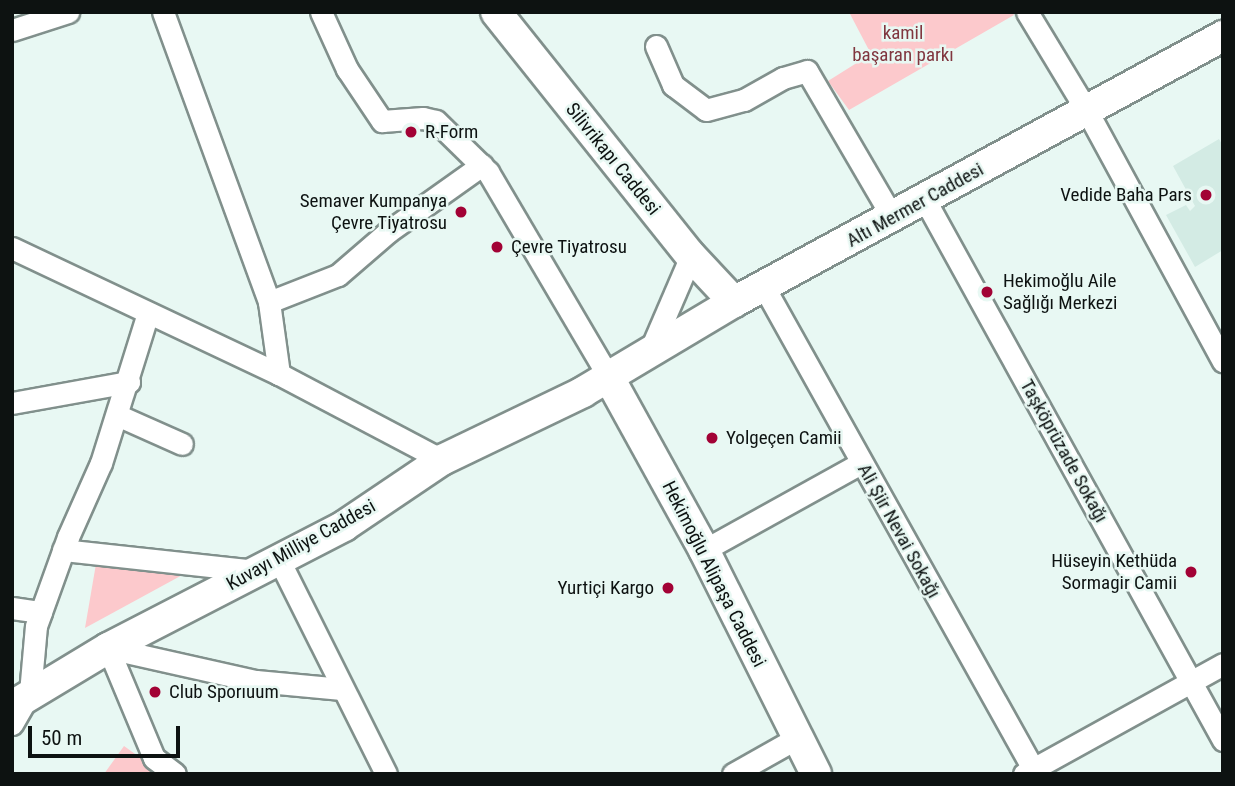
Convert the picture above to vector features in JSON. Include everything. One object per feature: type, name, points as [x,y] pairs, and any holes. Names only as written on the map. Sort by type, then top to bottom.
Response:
[{"type":"street","points":[[12,30],[68,12]]},
{"type":"street","points":[[163,12],[269,302],[279,374]]},
{"type":"street","points":[[321,12],[347,69],[382,121],[423,118],[436,121],[488,172],[608,376]]},
{"type":"street","name":"Silivrikapı Caddesi","points":[[496,12],[691,256],[734,302]]},
{"type":"street","points":[[1027,12],[1087,111],[1223,362]]},
{"type":"street","name":"Altı Mermer Caddesi","points":[[608,376],[734,302],[893,218],[1223,36]]},
{"type":"street","points":[[656,46],[673,85],[706,110],[744,100],[783,78],[807,71],[893,218]]},
{"type":"street","points":[[269,302],[338,275],[389,231],[482,165]]},
{"type":"street","name":"Taşköprüzade Sokağı","points":[[925,200],[1223,740]]},
{"type":"street","points":[[12,248],[279,374],[442,460]]},
{"type":"street","points":[[650,351],[691,256]]},
{"type":"street","name":"Ali Şiir Nevai Sokağı","points":[[764,287],[1031,772]]},
{"type":"street","points":[[21,699],[36,626],[63,551],[101,463],[129,382],[148,313]]},
{"type":"street","name":"Kuvayı Milliye Caddesi","points":[[12,724],[21,699],[108,648],[344,526],[442,460],[608,376]]},
{"type":"street","name":"Hekimoğlu Alipaşa Caddesi","points":[[608,376],[704,550],[816,774]]},
{"type":"street","points":[[12,403],[129,382]]},
{"type":"street","points":[[117,415],[182,444]]},
{"type":"street","points":[[704,550],[861,463]]},
{"type":"street","points":[[63,551],[268,566],[342,689],[386,774]]},
{"type":"street","points":[[12,608],[41,612]]},
{"type":"street","points":[[108,648],[256,681],[342,689]]},
{"type":"street","points":[[108,648],[155,758],[175,774]]},
{"type":"street","points":[[1031,772],[1223,664]]},
{"type":"street","points":[[733,774],[797,737]]},
{"type":"shaded area","name":"Vedide Baha Pars","points":[[1219,139],[1223,146],[1223,250],[1195,267],[1166,215],[1186,205],[1190,211],[1195,206],[1173,166]]},
{"type":"green space","name":"kamil başaran parkı","points":[[849,12],[1012,12],[1014,15],[849,110],[828,81],[871,54]]},
{"type":"green space","points":[[97,558],[197,567],[85,628]]},
{"type":"green space","points":[[124,746],[163,774],[104,774]]},
{"type":"place","name":"R-Form","points":[[411,132]]},
{"type":"place","name":"Vedide Baha Pars","points":[[1206,195]]},
{"type":"place","name":"Semaver Kumpanya Çevre Tiyatrosu","points":[[461,212]]},
{"type":"place","name":"Çevre Tiyatrosu","points":[[497,247]]},
{"type":"place","name":"Hekimoğlu Aile Sağlığı Merkezi","points":[[987,292]]},
{"type":"place","name":"Yolgeçen Camii","points":[[712,438]]},
{"type":"place","name":"Hüseyin Kethüda Sormagir Camii","points":[[1191,572]]},
{"type":"place","name":"Yurtiçi Kargo","points":[[668,588]]},
{"type":"place","name":"Club Sporıuum","points":[[155,692]]}]
